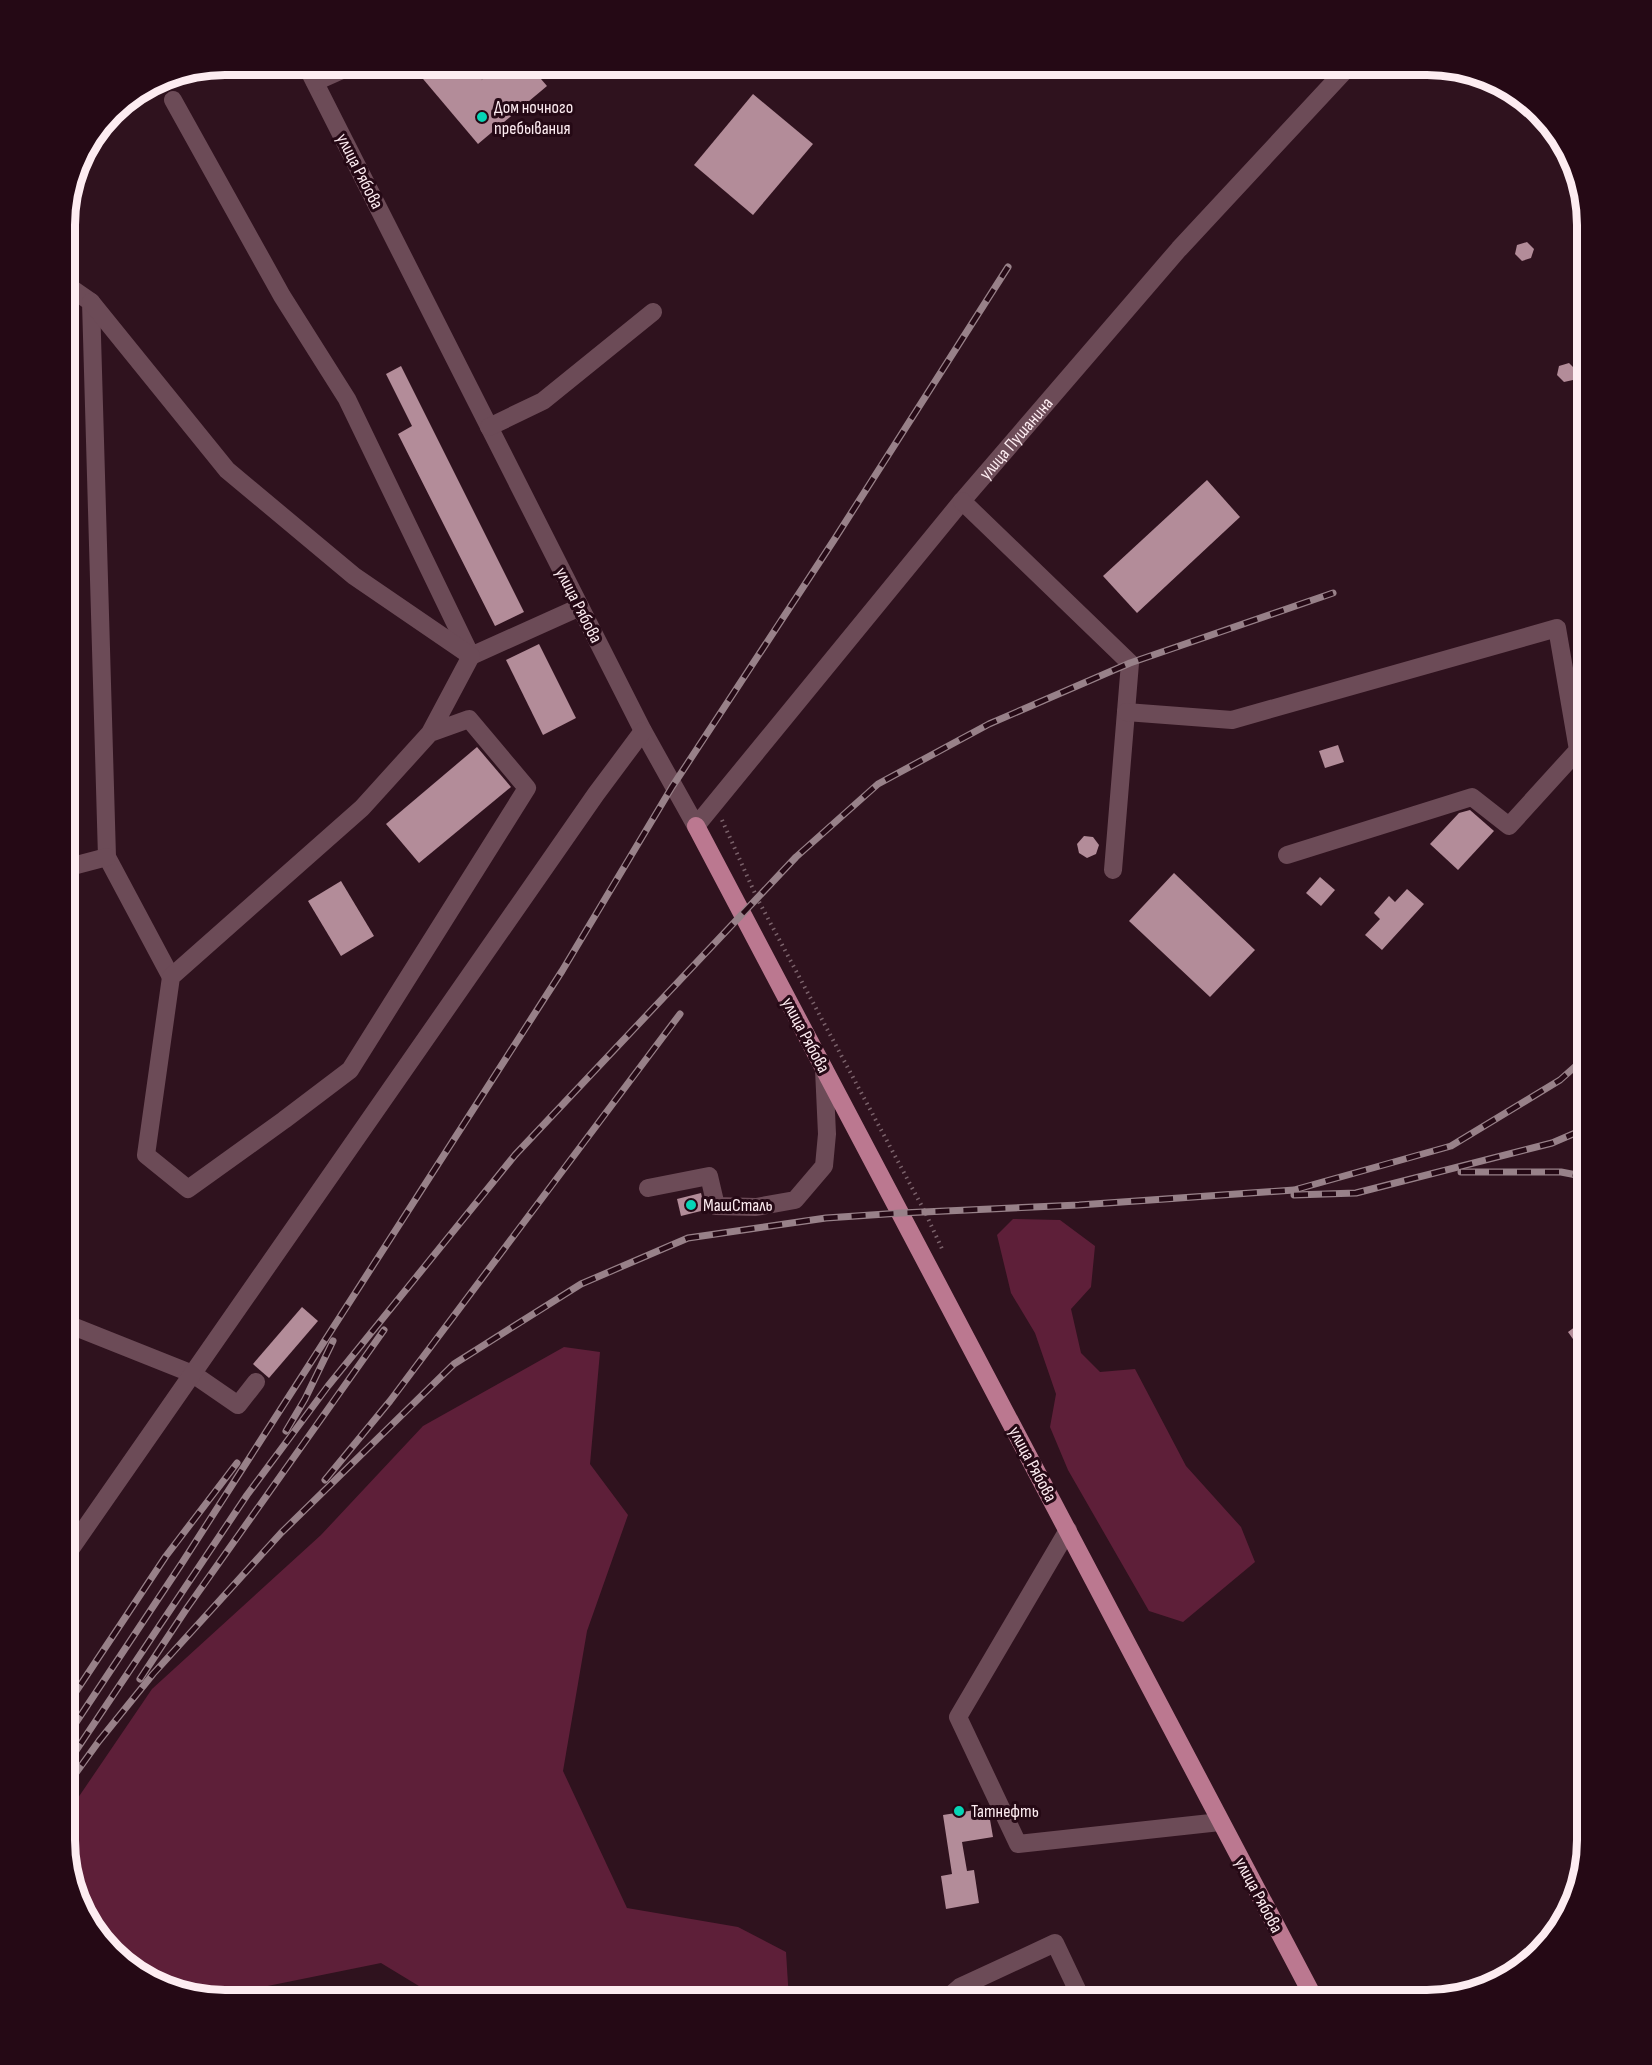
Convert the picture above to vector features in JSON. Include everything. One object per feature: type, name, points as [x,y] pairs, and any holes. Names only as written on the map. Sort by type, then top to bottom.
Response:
[{"type":"main road","name":"улица Рябова","points":[[696,826],[1309,1990]]},
{"type":"street","name":"улица Рябова","points":[[312,75],[643,731],[696,826]]},
{"type":"street","points":[[315,82],[330,75]]},
{"type":"street","name":"улица Пушанина","points":[[696,826],[962,501],[1179,249],[1341,75]]},
{"type":"street","points":[[173,100],[282,296],[347,399],[471,656]]},
{"type":"street","points":[[75,291],[91,302],[227,470],[354,576],[471,656]]},
{"type":"street","points":[[91,302],[107,857],[171,977],[146,1155],[188,1189],[350,1070],[526,788],[469,719],[430,733]]},
{"type":"street","points":[[489,427],[543,401],[653,312]]},
{"type":"street","points":[[962,501],[1130,663],[1113,870]]},
{"type":"street","points":[[171,977],[362,808],[430,733],[471,656],[580,607]]},
{"type":"street","points":[[1126,712],[1232,720],[1557,628],[1577,744]]},
{"type":"street","points":[[75,1541],[596,794],[643,731]]},
{"type":"street","points":[[1287,855],[1472,797],[1509,826],[1577,751]]},
{"type":"street","points":[[75,865],[107,857]]},
{"type":"street","points":[[648,1188],[709,1176],[716,1206],[756,1207],[795,1200],[824,1166],[827,1134],[824,1069]]},
{"type":"street","points":[[75,1327],[193,1374],[238,1405],[256,1382]]},
{"type":"street","points":[[1068,1530],[958,1717],[1018,1844],[1220,1822]]},
{"type":"street","points":[[957,1990],[1055,1943],[1077,1990]]},
{"type":"path","points":[[480,75],[483,79]]},
{"type":"path","points":[[715,803],[736,855],[945,1254]]},
{"type":"shaded area","points":[[1013,1219],[1060,1220],[1095,1246],[1091,1287],[1071,1309],[1081,1353],[1100,1372],[1135,1369],[1186,1466],[1241,1527],[1255,1562],[1183,1622],[1149,1611],[1068,1470],[1050,1427],[1056,1394],[1035,1333],[1011,1293],[997,1235]]},
{"type":"shaded area","points":[[564,1347],[600,1352],[590,1464],[628,1515],[587,1631],[563,1771],[627,1908],[738,1927],[786,1952],[788,1990],[426,1990],[381,1963],[248,1990],[206,1989],[177,1982],[142,1965],[112,1939],[100,1923],[90,1906],[80,1879],[76,1859],[75,1802],[152,1689],[321,1535],[423,1426]]},
{"type":"building","name":"Дом ночного пребывания","points":[[420,75],[538,75],[547,86],[478,144]]},
{"type":"building","points":[[753,94],[813,144],[753,215],[694,165]]},
{"type":"building","points":[[1527,242],[1534,249],[1531,258],[1522,261],[1515,254],[1517,245]]},
{"type":"building","points":[[1569,363],[1576,370],[1573,380],[1564,382],[1557,375],[1559,366]]},
{"type":"building","points":[[401,366],[524,612],[495,626],[398,434],[412,426],[386,374]]},
{"type":"building","points":[[1207,480],[1240,517],[1137,613],[1103,576]]},
{"type":"building","points":[[539,644],[576,718],[543,735],[506,660]]},
{"type":"building","points":[[1338,745],[1344,762],[1325,768],[1319,751]]},
{"type":"building","points":[[477,747],[511,787],[419,863],[386,824]]},
{"type":"building","points":[[1470,810],[1494,831],[1458,870],[1430,844],[1459,813]]},
{"type":"building","points":[[1084,836],[1093,837],[1099,845],[1096,854],[1087,858],[1079,853],[1077,844]]},
{"type":"building","points":[[1174,873],[1255,950],[1210,997],[1129,921]]},
{"type":"building","points":[[1320,877],[1335,890],[1321,906],[1306,893]]},
{"type":"building","points":[[341,881],[374,936],[341,956],[308,901]]},
{"type":"building","points":[[1407,889],[1424,904],[1382,950],[1365,935],[1380,919],[1374,913],[1389,896],[1395,902]]},
{"type":"building","name":"МашСталь","points":[[701,1193],[705,1210],[681,1216],[677,1199]]},
{"type":"building","points":[[302,1307],[318,1321],[269,1378],[253,1364]]},
{"type":"building","points":[[1577,1325],[1577,1345],[1568,1332]]},
{"type":"building","points":[[988,1808],[993,1837],[962,1842],[967,1871],[974,1870],[979,1903],[946,1909],[941,1876],[952,1874],[943,1815]]},
{"type":"railway","points":[[75,1724],[182,1563],[562,971],[672,787],[834,540],[1008,267]]},
{"type":"railway","points":[[75,1752],[247,1495],[328,1386],[515,1155],[796,857],[878,784],[989,724],[1130,663],[1333,593]]},
{"type":"railway","points":[[325,1480],[390,1401],[680,1014]]},
{"type":"railway","points":[[75,1774],[153,1674],[281,1533],[454,1364],[581,1284],[688,1238],[826,1218],[1079,1205],[1294,1190],[1451,1146],[1560,1080],[1577,1065]]},
{"type":"railway","points":[[1294,1195],[1356,1193],[1552,1143],[1577,1132]]},
{"type":"railway","points":[[1461,1172],[1561,1172],[1577,1175]]},
{"type":"railway","points":[[140,1679],[187,1608],[384,1330]]},
{"type":"railway","points":[[286,1431],[305,1399],[333,1341]]},
{"type":"railway","points":[[75,1693],[166,1556],[237,1463]]},
{"type":"place","name":"Дом ночного пребывания","points":[[482,117]]},
{"type":"place","name":"МашСталь","points":[[691,1205]]},
{"type":"place","name":"Татнефть","points":[[959,1811]]}]
